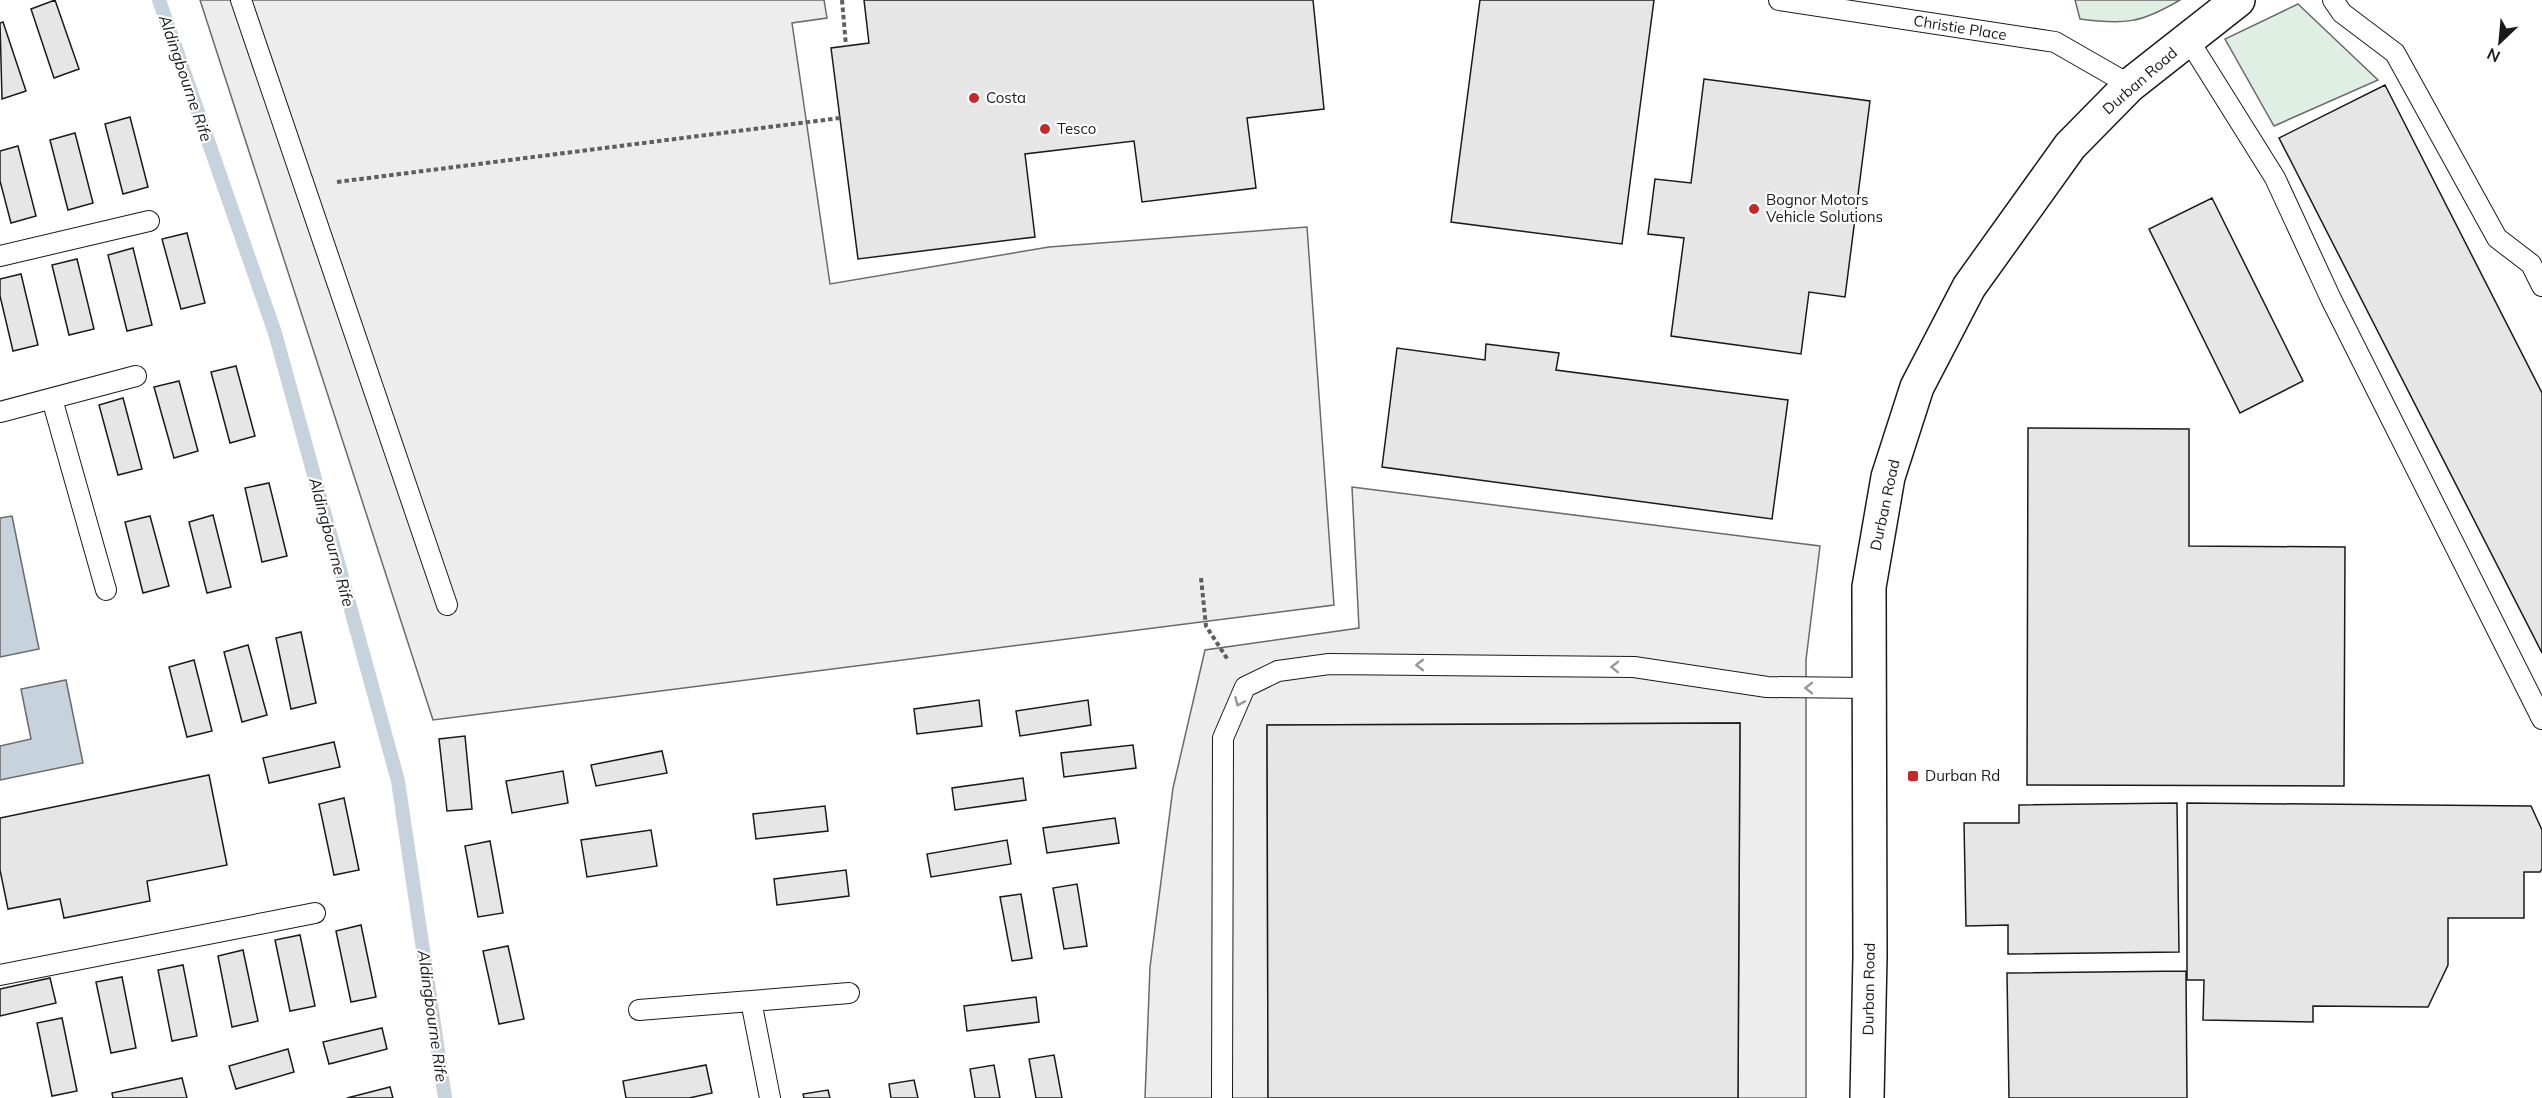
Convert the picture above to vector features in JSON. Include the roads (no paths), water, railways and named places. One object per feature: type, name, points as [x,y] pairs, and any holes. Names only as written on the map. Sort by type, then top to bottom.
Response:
[{"type":"street","name":"Durban Road","points":[[1867,1098],[1870,957],[1867,688],[1869,587],[1888,477],[1917,387],[1969,287],[2070,146],[2130,85],[2238,0]]},
{"type":"lane","points":[[241,0],[447,605]]},
{"type":"lane","name":"Christie Place","points":[[1779,0],[2055,42],[2130,85]]},
{"type":"lane","points":[[2333,0],[2342,13],[2395,53],[2497,238],[2531,264],[2542,286]]},
{"type":"lane","points":[[2188,39],[2275,178],[2336,309],[2542,719]]},
{"type":"lane","points":[[0,256],[149,221]]},
{"type":"lane","points":[[0,412],[136,376]]},
{"type":"lane","points":[[52,399],[106,590]]},
{"type":"lane","points":[[1222,1098],[1222,738],[1245,687],[1278,671],[1340,664],[1634,667],[1767,687],[1867,688]]},
{"type":"lane","points":[[0,975],[315,913]]},
{"type":"lane","points":[[639,1010],[849,993]]},
{"type":"lane","points":[[751,1001],[770,1098]]},
{"type":"waterway","name":"Aldingbourne Rife","points":[[159,0],[275,333],[398,781],[445,1098]]},
{"type":"place","name":"Costa","points":[[974,98]]},
{"type":"place","name":"Tesco","points":[[1045,129]]},
{"type":"place","name":"Bognor Motors Vehicle Solutions","points":[[1754,209]]},
{"type":"place","name":"Durban Rd","points":[[1913,776]]}]
